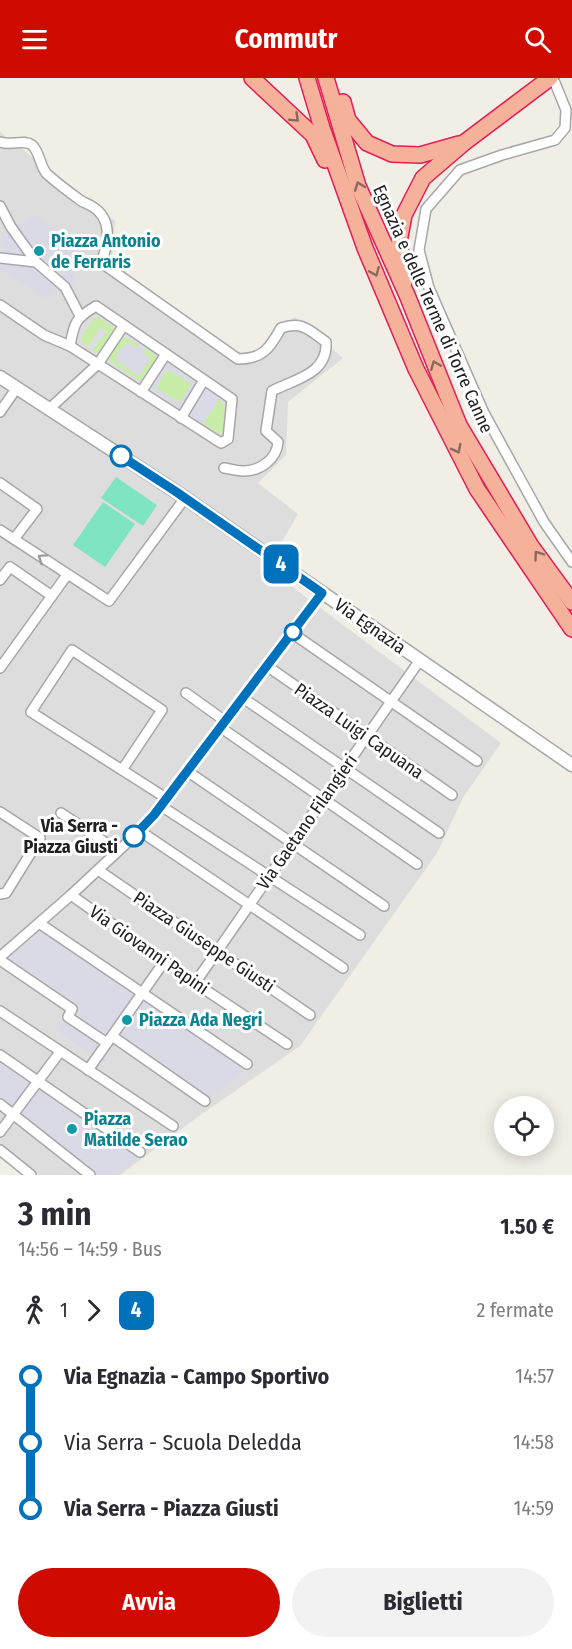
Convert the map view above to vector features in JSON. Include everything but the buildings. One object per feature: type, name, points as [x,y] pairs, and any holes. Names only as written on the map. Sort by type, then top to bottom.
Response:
[{"type":"highway","points":[[252,78],[314,135],[365,248]]},
{"type":"highway","name":"Egnazia e delle Terme di Torre Canne","points":[[307,78],[322,128],[365,248],[416,369],[477,489],[572,629]]},
{"type":"highway","name":"Egnazia e delle Terme di Torre Canne","points":[[326,78],[358,186],[407,295],[459,425],[531,546],[572,602]]},
{"type":"highway","points":[[336,78],[348,120],[367,143],[392,154],[420,155],[465,142]]},
{"type":"highway","points":[[407,295],[399,242],[404,214],[423,178],[465,142],[551,78]]},
{"type":"street","points":[[551,78],[566,110],[565,128],[555,140],[460,170],[426,209],[419,250],[429,288],[484,413],[544,522],[572,562]]},
{"type":"street","points":[[0,142],[9,145],[23,142],[32,145],[41,160],[44,172],[83,202],[95,208],[108,228],[108,244],[103,257],[106,266],[238,358],[248,359],[269,350],[281,328],[293,324],[305,326],[326,342],[327,351],[316,371],[272,391],[266,431],[278,442],[277,450],[266,465],[245,472],[224,468]]},
{"type":"street","points":[[1,209],[36,262],[65,287],[80,316]]},
{"type":"street","points":[[0,258],[36,262]]},
{"type":"street","points":[[0,305],[45,336],[70,346],[221,443],[228,439],[232,399],[96,306],[80,316],[73,331],[70,346]]},
{"type":"street","points":[[48,410],[98,364],[124,325]]},
{"type":"street","points":[[141,392],[166,354]]},
{"type":"street","name":"Via Egnazia","points":[[0,378],[185,498],[572,765]]},
{"type":"street","points":[[181,418],[204,380]]},
{"type":"street","points":[[0,412],[16,389]]},
{"type":"street","points":[[0,483],[37,509],[14,539]]},
{"type":"street","points":[[0,530],[109,601],[185,498]]},
{"type":"street","points":[[0,580],[10,567],[52,596]]},
{"type":"street","points":[[0,668],[68,576]]},
{"type":"street","points":[[205,1101],[110,1040],[68,1017],[72,1009],[1,956],[140,831],[322,593]]},
{"type":"street","points":[[292,633],[477,761]]},
{"type":"street","points":[[122,770],[162,710],[72,650],[32,712],[122,770],[269,876],[360,935]]},
{"type":"street","name":"Via Gaetano Filangieri","points":[[195,983],[420,660]]},
{"type":"street","name":"Piazza Luigi Capuana","points":[[267,666],[452,795]]},
{"type":"street","points":[[186,693],[223,724],[323,799],[417,864]]},
{"type":"street","points":[[243,698],[439,833]]},
{"type":"street","points":[[187,771],[384,906]]},
{"type":"street","points":[[0,812],[40,838],[6,893],[0,894]]},
{"type":"street","points":[[61,813],[118,851]]},
{"type":"street","points":[[140,831],[343,968]]},
{"type":"street","name":"Piazza Giuseppe Giusti","points":[[98,870],[310,1015]]},
{"type":"street","name":"Via Giovanni Papini","points":[[70,895],[164,962],[287,1044]]},
{"type":"street","points":[[39,923],[247,1064]]},
{"type":"street","points":[[88,1070],[164,962]]},
{"type":"street","points":[[0,1011],[173,1126]]},
{"type":"street","points":[[0,1132],[60,1052]]},
{"type":"street","points":[[0,1055],[140,1152]]},
{"type":"street","points":[[0,1104],[90,1175]]},
{"type":"street","points":[[0,1150],[31,1175]]},
{"type":"shaded area","points":[[0,132],[115,221],[111,266],[238,352],[263,353],[273,329],[295,317],[343,358],[288,402],[286,455],[258,483],[298,514],[267,568],[501,743],[464,796],[437,853],[300,1046],[199,1116],[120,1175],[27,1175],[0,1154]]},
{"type":"shaded area","name":"Piazza Antonio de Ferraris","points":[[36,216],[77,244],[75,282],[44,298],[0,269],[2,232]]},
{"type":"shaded area","points":[[127,343],[135,348],[138,344],[145,348],[142,352],[149,357],[140,375],[115,358]]},
{"type":"shaded area","points":[[167,364],[196,384],[196,388],[182,408],[151,388]],"holes":[[[167,369],[191,384],[181,403],[156,388]]]},
{"type":"shaded area","points":[[207,390],[220,398],[203,424],[190,414],[202,393]]},
{"type":"shaded area","name":"Piazza Ada Negri","points":[[49,923],[253,1063],[204,1103],[116,1044],[103,1062],[56,1030],[70,1010],[0,964]]},
{"type":"shaded area","name":"Piazza Matilde Serao","points":[[0,1047],[148,1150],[115,1175],[85,1175],[0,1109]]},
{"type":"green space","points":[[98,317],[115,329],[101,354],[92,350],[107,332],[100,327],[88,347],[81,341],[94,318]]},
{"type":"green space","points":[[124,337],[138,344],[135,348],[125,344],[142,352],[145,348],[155,355],[155,361],[140,381],[108,360]]},
{"type":"green space","points":[[167,369],[192,384],[180,403],[156,388]]},
{"type":"green space","points":[[219,399],[225,407],[224,430],[219,434],[203,423]]},
{"type":"green space","points":[[116,477],[157,505],[143,526],[101,498]]},
{"type":"green space","points":[[103,502],[135,524],[105,567],[73,545]]},
{"type":"bus line","name":"4","points":[[121,456],[322,593],[154,815],[134,836]]},
{"type":"place","name":"Piazza Antonio de Ferraris","points":[[39,251]]},
{"type":"place","name":"Via Serra - Piazza Giusti","points":[[134,836]]},
{"type":"place","name":"Piazza Ada Negri","points":[[127,1020]]},
{"type":"place","name":"Piazza Matilde Serao","points":[[72,1129]]}]
